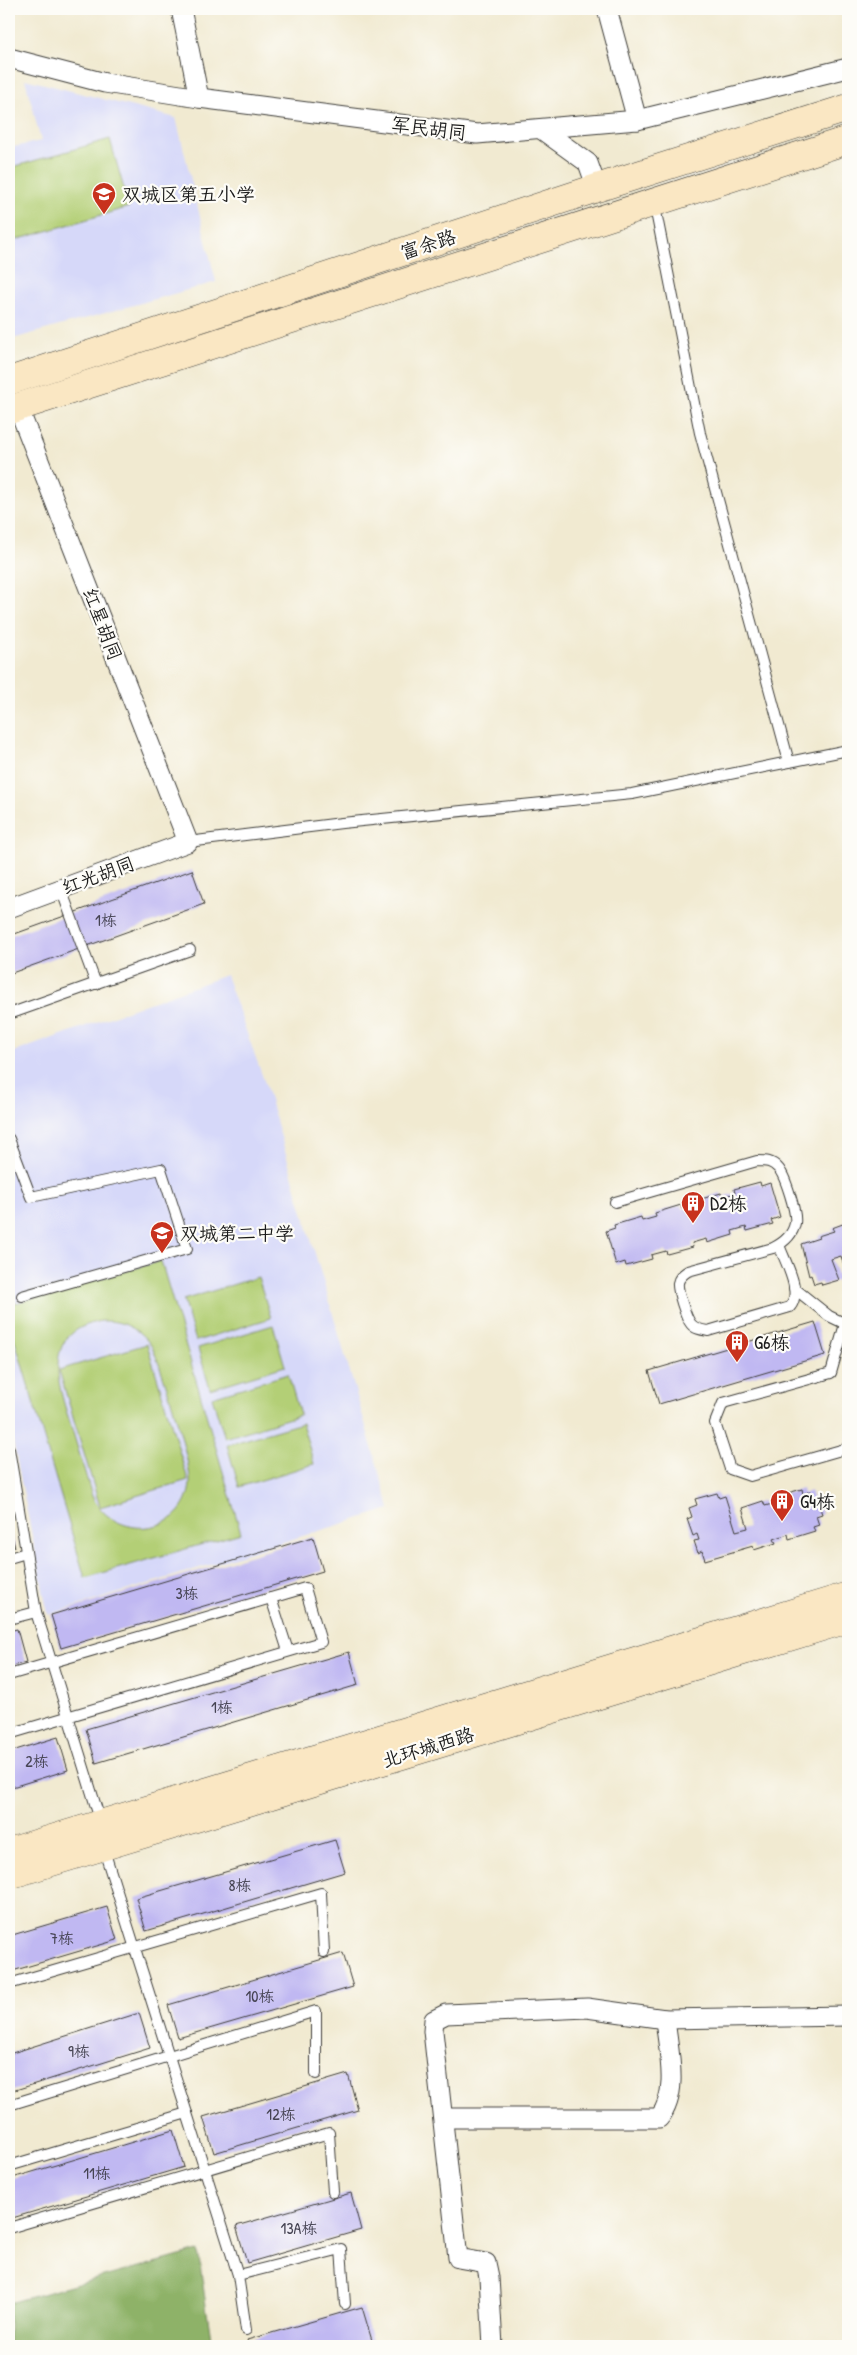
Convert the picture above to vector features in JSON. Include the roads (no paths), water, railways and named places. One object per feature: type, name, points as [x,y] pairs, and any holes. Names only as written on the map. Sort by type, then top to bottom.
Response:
[{"type":"main road","name":"富余路","points":[[9,381],[597,188],[848,108]]},
{"type":"main road","name":"富余路","points":[[14,409],[848,140]]},
{"type":"main road","name":"北环城西路","points":[[9,1876],[102,1835],[848,1596]]},
{"type":"main road","name":"北环城西路","points":[[9,1852],[102,1835],[848,1619]]},
{"type":"street","points":[[181,9],[199,98]]},
{"type":"street","points":[[607,9],[637,120]]},
{"type":"street","name":"军民胡同","points":[[9,58],[105,83],[199,98],[477,134],[637,120],[848,68]]},
{"type":"street","points":[[541,129],[588,163],[597,188]]},
{"type":"street","name":"红星胡同","points":[[14,409],[188,842]]},
{"type":"street","name":"红光胡同","points":[[9,908],[188,842]]},
{"type":"street","points":[[493,2346],[489,2278],[486,2263],[458,2258],[433,2031],[434,2020],[446,2014],[587,2008],[665,2019],[848,2016]]},
{"type":"street","points":[[444,2118],[659,2118],[666,2109],[670,2098],[670,2071],[665,2019]]},
{"type":"lane","points":[[654,201],[700,433],[789,762]]},
{"type":"lane","points":[[188,842],[342,823],[632,794],[848,750]]},
{"type":"lane","points":[[61,889],[96,984]]},
{"type":"lane","points":[[9,1014],[190,950]]},
{"type":"lane","points":[[9,1139],[31,1197],[161,1169],[187,1249],[22,1296]]},
{"type":"lane","points":[[615,1202],[757,1161],[766,1160],[780,1169],[795,1214],[795,1224],[785,1242],[779,1245],[688,1271],[683,1275],[678,1286],[687,1318],[696,1328],[708,1331],[784,1310],[794,1302],[794,1288],[779,1245]]},
{"type":"lane","points":[[794,1288],[818,1308],[846,1325],[831,1373],[723,1403],[715,1423],[730,1469],[750,1476],[848,1448]]},
{"type":"lane","points":[[9,1449],[13,1497],[26,1553],[36,1612],[69,1716],[134,1946],[238,2275],[246,2330]]},
{"type":"lane","points":[[9,1558],[26,1553]]},
{"type":"lane","points":[[9,1675],[305,1588],[322,1642],[9,1734]]},
{"type":"lane","points":[[271,1598],[288,1652]]},
{"type":"lane","points":[[9,1619],[36,1612]]},
{"type":"lane","points":[[9,1984],[321,1893],[324,1952]]},
{"type":"lane","points":[[9,2105],[168,2054],[316,2011],[316,2074]]},
{"type":"lane","points":[[9,2166],[187,2113]]},
{"type":"lane","points":[[9,2228],[329,2133],[334,2192]]},
{"type":"lane","points":[[238,2275],[341,2249],[345,2304]]},
{"type":"place","name":"双城区第五小学","points":[[104,215]]},
{"type":"place","name":"D2栋","points":[[693,1224]]},
{"type":"place","name":"双城第二中学","points":[[162,1254]]},
{"type":"place","name":"G6栋","points":[[737,1363]]},
{"type":"place","name":"G4栋","points":[[782,1522]]}]
